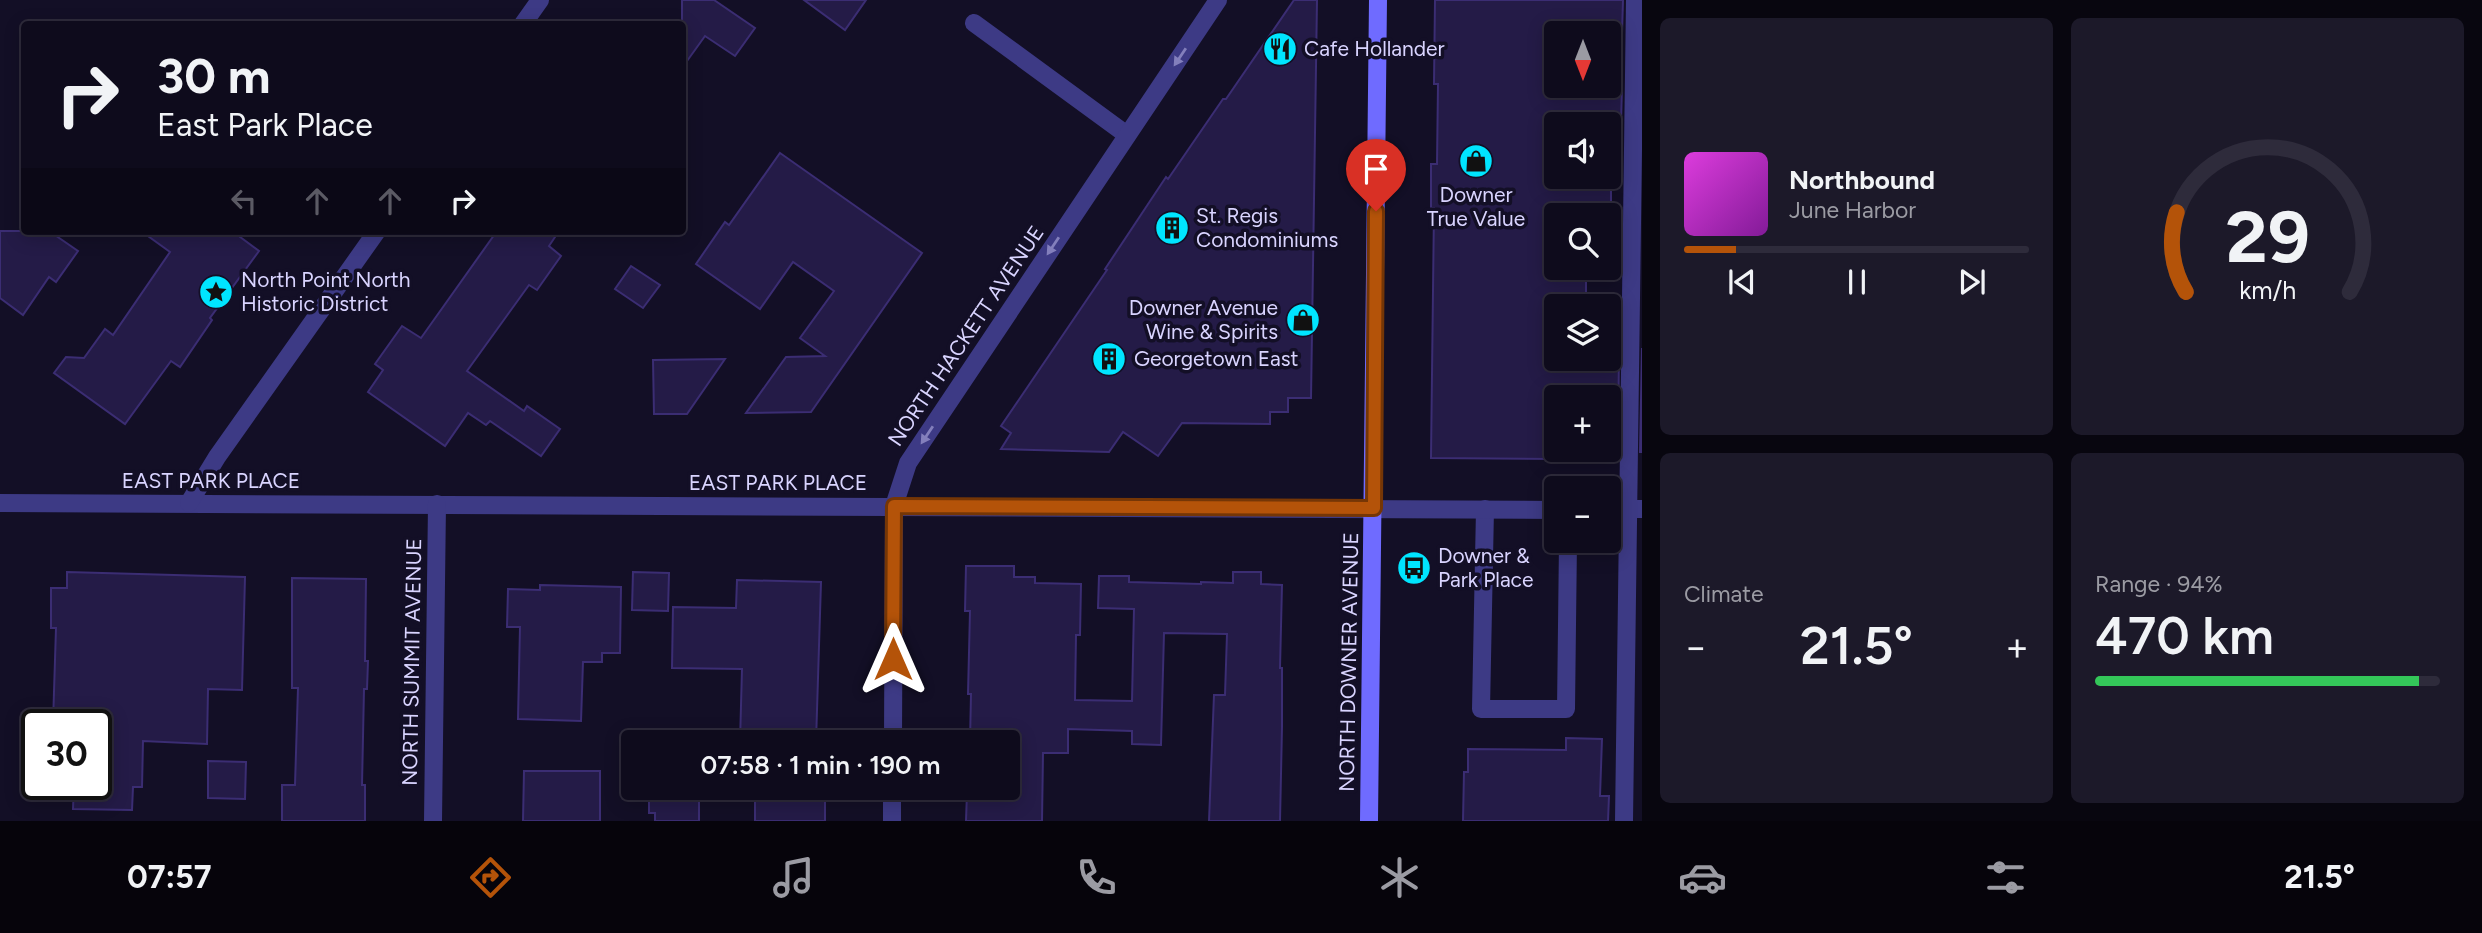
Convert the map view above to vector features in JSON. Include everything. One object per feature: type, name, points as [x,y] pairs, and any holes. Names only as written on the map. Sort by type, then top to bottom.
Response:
[{"type":"street","points":[[525,21],[540,0]]},
{"type":"street","name":"NORTH HACKETT AVENUE","points":[[893,730],[894,506],[908,463],[1218,0]]},
{"type":"street","name":"NORTH DOWNER AVENUE","points":[[1369,821],[1378,0]]},
{"type":"street","points":[[1623,821],[1634,509],[1635,0]]},
{"type":"street","points":[[974,23],[1127,135]]},
{"type":"street","points":[[189,503],[216,457],[374,235]]},
{"type":"street","name":"EAST PARK PLACE","points":[[0,503],[1544,510]]},
{"type":"street","name":"NORTH SUMMIT AVENUE","points":[[433,821],[438,504]]},
{"type":"street","points":[[1485,509],[1481,709],[1566,709],[1568,553]]},
{"type":"street","points":[[892,800],[892,821]]},
{"type":"building","points":[[682,0],[714,0],[755,28],[735,56],[705,36],[686,62],[686,21],[682,21]]},
{"type":"building","points":[[804,0],[866,0],[845,30]]},
{"type":"building","points":[[1294,0],[1317,0],[1311,398],[1288,398],[1288,412],[1270,412],[1270,424],[1182,423],[1158,456],[1123,432],[1109,452],[1001,449],[1011,433],[1001,426],[1107,270],[1105,269],[1166,177],[1168,179],[1223,99],[1226,99]]},
{"type":"building","points":[[1435,0],[1623,0],[1622,33],[1621,21],[1544,21],[1544,98],[1621,98],[1622,86],[1621,124],[1621,112],[1544,112],[1544,189],[1611,189],[1611,203],[1544,203],[1544,280],[1586,280],[1586,294],[1544,294],[1544,371],[1619,371],[1619,385],[1544,385],[1544,459],[1431,458],[1434,208],[1431,208],[1431,164],[1437,164],[1438,84],[1434,84]]},
{"type":"building","points":[[780,153],[922,253],[811,412],[746,413],[786,357],[825,356],[800,338],[834,291],[793,262],[760,309],[696,264],[725,222],[729,225]]},
{"type":"building","points":[[0,231],[21,231],[21,235],[55,235],[78,251],[56,282],[49,277],[23,315],[0,298]]},
{"type":"building","points":[[147,235],[237,235],[259,251],[210,318],[212,320],[180,367],[171,361],[125,424],[54,373],[66,357],[84,358],[105,329],[113,335],[170,252]]},
{"type":"building","points":[[494,235],[556,235],[549,246],[561,256],[537,290],[529,285],[467,371],[524,411],[527,406],[560,429],[541,456],[490,421],[486,425],[468,413],[445,446],[368,392],[383,370],[375,364],[402,326],[421,338]]},
{"type":"building","points":[[631,266],[660,285],[643,308],[615,289]]},
{"type":"building","points":[[1642,348],[1642,452],[1640,452]]},
{"type":"building","points":[[725,359],[687,414],[654,414],[653,360]]},
{"type":"building","points":[[966,566],[1014,566],[1014,577],[1035,577],[1035,583],[1081,584],[1080,635],[1076,635],[1075,700],[1132,701],[1134,609],[1098,608],[1099,576],[1129,576],[1129,582],[1201,584],[1233,583],[1233,572],[1261,572],[1261,584],[1282,585],[1280,821],[1209,821],[1214,695],[1225,695],[1227,634],[1164,633],[1161,745],[1132,744],[1132,731],[1068,729],[1068,753],[1043,753],[1042,821],[966,821],[967,800],[1020,800],[1020,730],[970,730],[971,694],[968,694],[970,611],[965,611]]},
{"type":"building","points":[[67,572],[245,577],[242,690],[208,689],[207,744],[143,741],[142,787],[133,787],[132,810],[73,809],[73,800],[112,800],[112,709],[53,709],[56,628],[51,628],[51,588],[67,588]]},
{"type":"building","points":[[633,572],[669,573],[668,611],[632,610]]},
{"type":"building","points":[[292,578],[366,579],[365,661],[368,661],[367,689],[364,689],[362,785],[365,785],[365,821],[282,821],[282,785],[295,785],[298,688],[292,688]]},
{"type":"building","points":[[737,580],[821,582],[816,730],[740,730],[742,669],[672,668],[673,607],[736,608]]},
{"type":"building","points":[[540,585],[621,587],[620,653],[602,653],[602,662],[583,662],[581,721],[518,719],[520,627],[507,627],[508,589],[540,590]]},
{"type":"building","points":[[1566,738],[1602,739],[1600,796],[1609,796],[1608,821],[1463,821],[1464,772],[1468,772],[1468,749],[1566,750]]},
{"type":"building","points":[[208,761],[246,762],[245,799],[208,798]]},
{"type":"building","points":[[524,771],[600,771],[600,821],[523,821]]},
{"type":"building","points":[[649,800],[699,800],[699,821],[655,821],[655,813],[649,813]]},
{"type":"building","points":[[755,800],[825,800],[825,821],[755,821]]},
{"type":"place","name":"Cafe Hollander","points":[[1280,49]]},
{"type":"place","name":"Downer True Value","points":[[1476,161]]},
{"type":"place","name":"St. Regis Condominiums","points":[[1172,228]]},
{"type":"place","name":"North Point North Historic District","points":[[216,292]]},
{"type":"place","name":"Downer Avenue Wine & Spirits","points":[[1303,320]]},
{"type":"place","name":"Georgetown East","points":[[1109,359]]},
{"type":"place","name":"Downer & Park Place","points":[[1414,568]]},
{"type":"route","points":[[893,659],[894,506],[1374,508],[1376,211]]}]
